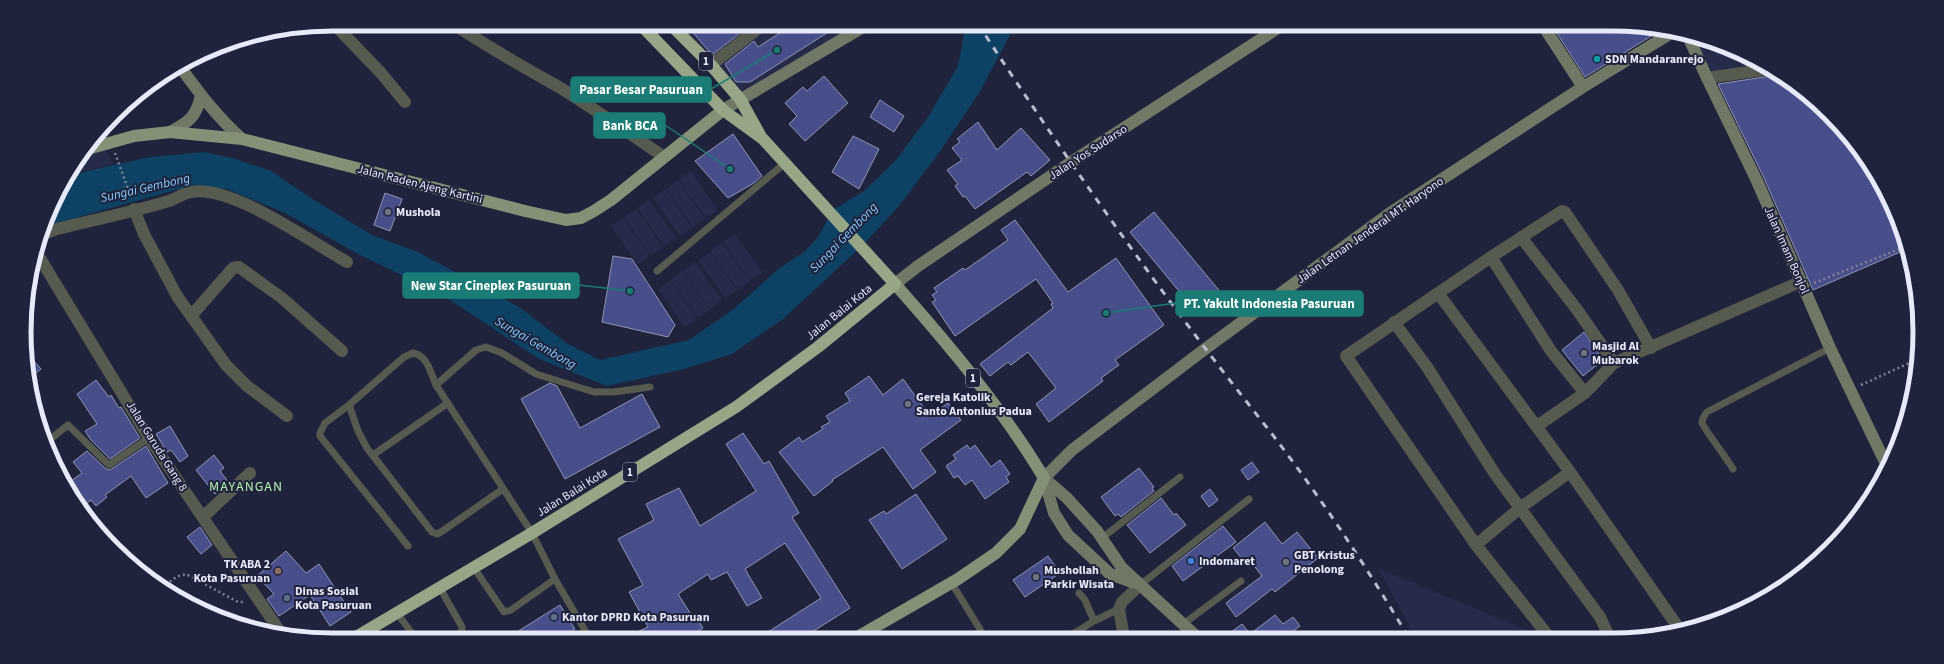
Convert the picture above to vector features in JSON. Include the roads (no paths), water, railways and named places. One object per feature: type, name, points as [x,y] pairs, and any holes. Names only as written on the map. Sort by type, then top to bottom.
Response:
[{"type":"highway","name":"1","points":[[647,31],[723,110],[763,139]]},
{"type":"highway","name":"1","points":[[677,31],[711,66],[740,99],[763,139],[895,284]]},
{"type":"highway","name":"Jalan Balai Kota","points":[[363,633],[532,533],[736,407],[818,347],[895,284]]},
{"type":"main road","points":[[723,110],[856,31]]},
{"type":"main road","name":"Jalan Yos Sudarso","points":[[895,284],[918,266],[1070,163],[1273,31]]},
{"type":"main road","points":[[1547,31],[1583,87]]},
{"type":"main road","name":"Jalan Letnan Jenderal MT. Haryono","points":[[1044,478],[1072,450],[1390,212],[1583,87],[1666,36]]},
{"type":"main road","name":"Jalan Imam Bonjol","points":[[1690,41],[1757,181],[1830,348],[1884,460]]},
{"type":"main road","points":[[183,70],[220,120],[242,139]]},
{"type":"main road","points":[[170,132],[184,125],[194,115],[201,96]]},
{"type":"main road","name":"Jalan Raden Ajeng Kartini","points":[[95,147],[134,136],[170,132],[242,139],[525,211],[566,220],[581,218],[612,200],[723,110]]},
{"type":"main road","name":"1","points":[[895,284],[954,353],[1020,438],[1044,478]]},
{"type":"main road","points":[[1044,478],[1067,498],[1102,538],[1122,568],[1192,633]]},
{"type":"main road","points":[[864,633],[951,582],[996,553],[1020,529],[1044,478]]},
{"type":"main road","points":[[1044,478],[1054,513],[1068,535],[1110,574],[1140,585]]},
{"type":"street","points":[[341,31],[381,73],[405,102]]},
{"type":"street","points":[[465,31],[596,111],[664,157]]},
{"type":"street","points":[[711,66],[755,31]]},
{"type":"street","points":[[1707,78],[1762,71]]},
{"type":"street","points":[[48,232],[133,206],[169,201],[192,192],[210,193],[252,206],[347,262]]},
{"type":"street","points":[[133,206],[160,266],[177,296],[226,365],[247,386],[287,416]]},
{"type":"street","points":[[1546,633],[1476,545],[1456,514],[1346,359],[1347,354],[1491,256],[1559,212],[1565,212],[1618,290],[1651,348]]},
{"type":"street","points":[[1521,237],[1578,311],[1614,364]]},
{"type":"street","points":[[1491,256],[1551,351],[1585,392]]},
{"type":"street","name":"Jalan Garuda Gang 8","points":[[40,258],[149,438],[277,628]]},
{"type":"street","points":[[191,316],[233,268],[240,267],[282,298],[342,351]]},
{"type":"street","points":[[1537,426],[1585,392],[1614,364],[1635,353],[1651,348],[1803,284]]},
{"type":"street","points":[[1438,293],[1537,426],[1677,626]]},
{"type":"street","points":[[1394,322],[1427,367],[1494,474],[1600,617],[1607,633]]},
{"type":"street","points":[[1476,545],[1520,508],[1570,472]]},
{"type":"street","points":[[203,518],[250,473]]},
{"type":"street","points":[[1123,633],[1119,609],[1126,598],[1140,585]]},
{"type":"lane","points":[[657,272],[784,163]]},
{"type":"lane","points":[[436,385],[476,350],[486,346],[502,352],[536,374],[594,392],[650,388]]},
{"type":"lane","points":[[1733,469],[1724,453],[1702,425],[1702,418],[1707,412],[1830,348]]},
{"type":"lane","points":[[408,546],[320,436],[320,432],[325,423],[349,405],[404,357],[413,353],[422,357],[436,385],[532,533],[555,579],[586,633]]},
{"type":"lane","points":[[373,455],[448,403]]},
{"type":"lane","points":[[349,405],[358,431],[373,455],[429,529],[435,534],[441,532],[503,488]]},
{"type":"lane","points":[[51,439],[68,425],[109,464],[149,438]]},
{"type":"lane","points":[[1102,538],[1180,477]]},
{"type":"lane","points":[[1140,585],[1249,499]]},
{"type":"lane","points":[[474,568],[504,612],[511,610],[555,579]]},
{"type":"lane","points":[[1182,625],[1242,581]]},
{"type":"lane","points":[[951,582],[982,633]]},
{"type":"lane","points":[[440,588],[462,627],[462,631],[460,633]]},
{"type":"lane","points":[[1079,593],[1085,600],[1094,621]]},
{"type":"lane","points":[[1075,633],[1094,621],[1119,609]]},
{"type":"lane","points":[[397,613],[412,633]]},
{"type":"water","name":"Sungai Gembong","points":[[965,31],[1012,31],[979,93],[938,154],[899,206],[863,245],[783,319],[732,354],[684,369],[607,386],[539,359],[441,294],[360,255],[285,213],[227,189],[193,185],[51,225],[71,181],[75,176],[87,171],[150,157],[204,152],[232,158],[271,171],[314,200],[372,235],[418,252],[519,307],[568,344],[600,360],[689,340],[734,309],[776,271],[805,251],[818,237],[833,210],[864,191],[896,160],[928,117],[958,66]]},
{"type":"railway","points":[[983,31],[1060,147],[1146,269],[1309,483],[1377,586],[1406,633]]},
{"type":"place","name":"Pasar Besar Pasuruan","points":[[777,50]]},
{"type":"place","name":"SDN Mandaranrejo","points":[[1597,59]]},
{"type":"place","name":"Bank BCA","points":[[730,169]]},
{"type":"place","name":"Mushola","points":[[388,212]]},
{"type":"place","name":"New Star Cineplex Pasuruan","points":[[630,291]]},
{"type":"place","name":"PT. Yakult Indonesia Pasuruan","points":[[1106,313]]},
{"type":"place","name":"Masjid Al Mubarok","points":[[1584,353]]},
{"type":"place","name":"Gereja Katolik Santo Antonius Padua","points":[[908,404]]},
{"type":"place","name":"Indomaret","points":[[1191,561]]},
{"type":"place","name":"GBT Kristus Penolong","points":[[1286,562]]},
{"type":"place","name":"TK ABA 2 Kota Pasuruan","points":[[278,571]]},
{"type":"place","name":"Mushollah Parkir Wisata","points":[[1036,577]]},
{"type":"place","name":"Dinas Sosial Kota Pasuruan","points":[[287,598]]},
{"type":"place","name":"Kantor DPRD Kota Pasuruan","points":[[554,617]]},
{"type":"district","name":"MAYANGAN","points":[[246,486]]}]
